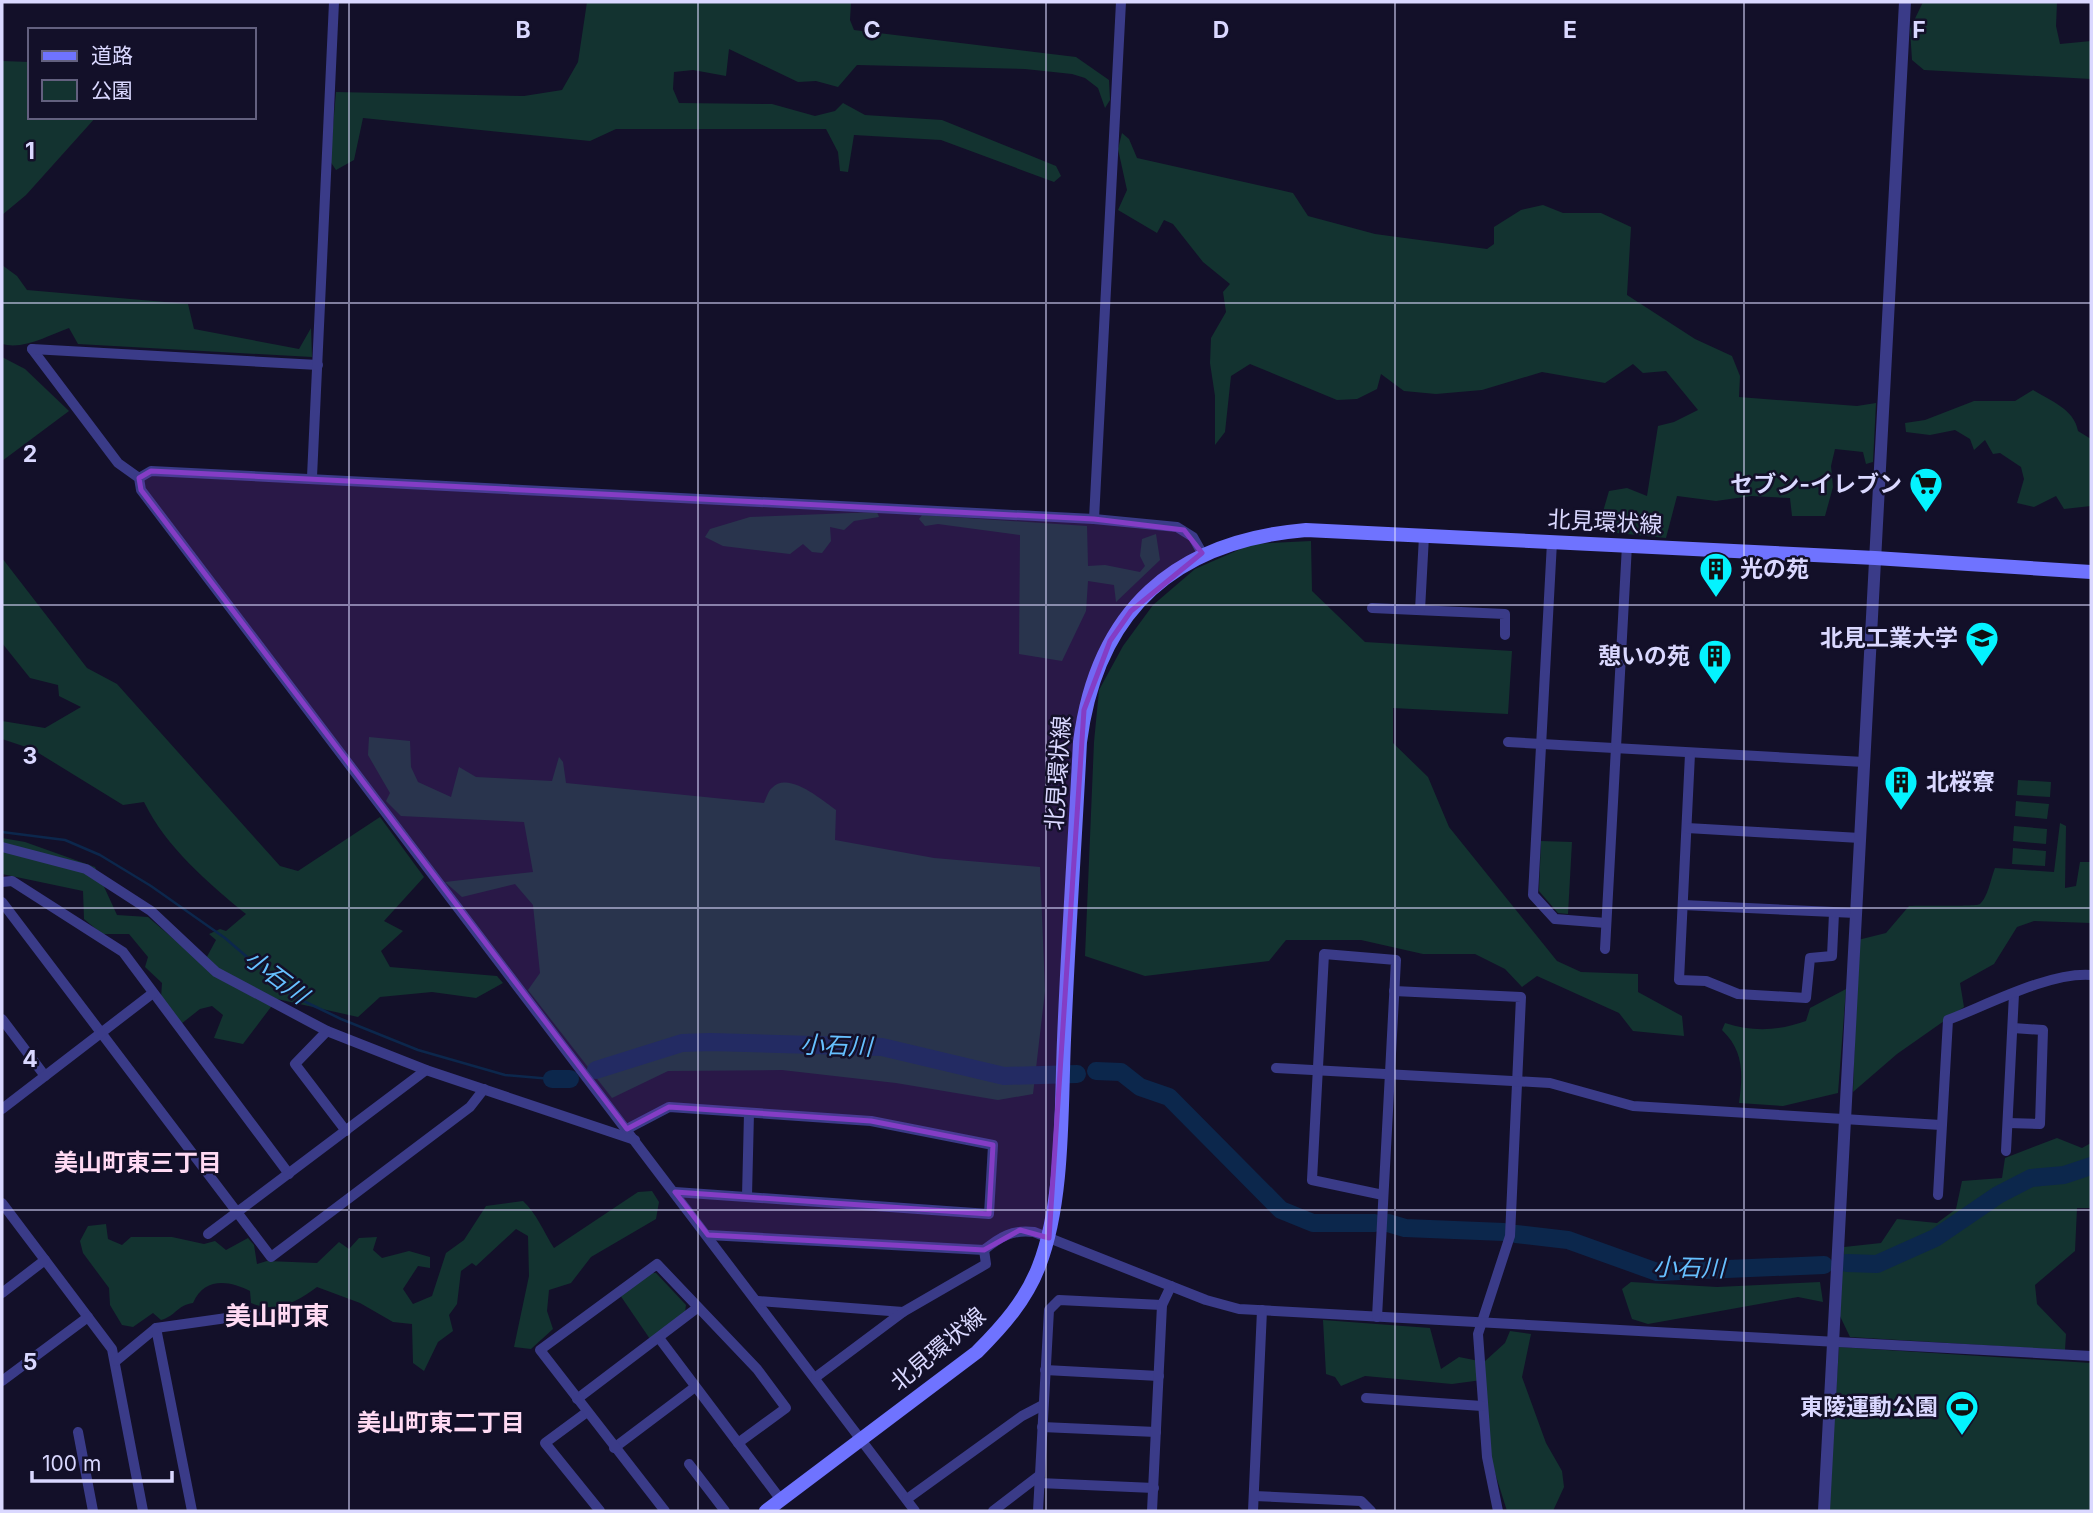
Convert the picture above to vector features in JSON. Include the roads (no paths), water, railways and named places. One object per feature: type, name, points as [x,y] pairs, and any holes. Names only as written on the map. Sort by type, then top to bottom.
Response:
[{"type":"main road","name":"北見環状線","points":[[766,1511],[977,1352],[1003,1326],[1026,1295],[1049,1238],[1059,1141],[1080,742],[1093,677],[1110,641],[1131,611],[1165,578],[1202,554],[1265,533],[1306,530],[1875,558],[2091,572]]},
{"type":"street","points":[[312,477],[334,2]]},
{"type":"street","points":[[1094,519],[1121,2]]},
{"type":"street","points":[[1824,1511],[1905,2]]},
{"type":"street","points":[[318,365],[32,349],[118,463],[139,478],[141,490],[915,1511]]},
{"type":"street","points":[[139,478],[151,471],[312,477],[1094,519],[1177,527],[1193,537],[1202,554]]},
{"type":"street","points":[[1420,610],[1424,536]]},
{"type":"street","points":[[1552,542],[1533,895],[1555,919],[1605,923]]},
{"type":"street","points":[[1605,949],[1627,545]]},
{"type":"street","points":[[1373,608],[1505,614],[1504,635]]},
{"type":"street","points":[[1508,742],[1864,762]]},
{"type":"street","points":[[1690,754],[1679,980],[1706,981],[1738,994],[1805,998],[1810,958],[1832,956],[1834,913]]},
{"type":"street","points":[[1687,828],[1860,838]]},
{"type":"street","points":[[2,847],[86,869],[150,911],[216,972],[327,1031],[426,1070],[636,1140]]},
{"type":"street","points":[[2,882],[12,881],[123,952],[289,1174]]},
{"type":"street","points":[[2,902],[103,1031],[271,1257],[470,1107],[484,1089]]},
{"type":"street","points":[[1683,905],[1856,913]]},
{"type":"street","points":[[1377,1317],[1396,960],[1324,954],[1312,1180],[1383,1195]]},
{"type":"street","points":[[1938,1195],[1948,1020],[2045,983],[2091,975]]},
{"type":"street","points":[[1394,991],[1521,997],[1510,1236],[1478,1334],[1487,1457],[1498,1511]]},
{"type":"street","points":[[2,1109],[153,993]]},
{"type":"street","points":[[2006,1151],[2014,994]]},
{"type":"street","points":[[2,1019],[45,1076]]},
{"type":"street","points":[[2008,1122],[2040,1124],[2043,1030],[2012,1028]]},
{"type":"street","points":[[327,1031],[295,1064],[345,1132]]},
{"type":"street","points":[[1276,1068],[1516,1080],[1550,1083],[1633,1106],[1941,1125]]},
{"type":"street","points":[[208,1234],[426,1070]]},
{"type":"street","points":[[627,1129],[669,1107],[871,1121],[993,1145],[989,1214],[675,1192]]},
{"type":"street","points":[[747,1196],[749,1113]]},
{"type":"street","points":[[2,1203],[112,1349],[143,1511]]},
{"type":"street","points":[[708,1235],[984,1250],[1000,1237],[1020,1230],[1049,1238],[1228,1306],[1262,1310],[2091,1356]]},
{"type":"street","points":[[816,1377],[903,1312],[986,1264],[984,1250]]},
{"type":"street","points":[[2,1293],[45,1260]]},
{"type":"street","points":[[665,1511],[540,1350],[657,1264],[757,1369],[786,1409],[738,1443]]},
{"type":"street","points":[[1152,1511],[1162,1305],[1171,1286]]},
{"type":"street","points":[[1038,1511],[1049,1310],[1059,1300],[1162,1305]]},
{"type":"street","points":[[758,1301],[903,1312]]},
{"type":"street","points":[[577,1399],[697,1308]]},
{"type":"street","points":[[1253,1511],[1262,1310]]},
{"type":"street","points":[[116,1361],[156,1328],[255,1314]]},
{"type":"street","points":[[2,1381],[88,1317]]},
{"type":"street","points":[[156,1328],[192,1511]]},
{"type":"street","points":[[659,1338],[781,1500]]},
{"type":"street","points":[[1045,1370],[1159,1376]]},
{"type":"street","points":[[614,1448],[695,1387]]},
{"type":"street","points":[[1366,1398],[1482,1406]]},
{"type":"street","points":[[906,1499],[1022,1416],[1043,1405]]},
{"type":"street","points":[[587,1412],[545,1443],[600,1511]]},
{"type":"street","points":[[1042,1427],[1156,1432]]},
{"type":"street","points":[[78,1432],[93,1511]]},
{"type":"street","points":[[690,1464],[725,1511]]},
{"type":"street","points":[[993,1511],[1040,1479],[1154,1488]]},
{"type":"street","points":[[1254,1496],[1361,1501],[1371,1511]]},
{"type":"waterway","name":"小石川","points":[[2,832],[65,840],[100,855],[151,886],[225,938],[291,995],[341,1019],[418,1050],[505,1075],[552,1079]]},
{"type":"waterway","name":"小石川","points":[[596,1070],[682,1043],[710,1042],[882,1047],[1004,1076],[1077,1074]]},
{"type":"waterway","name":"小石川","points":[[1096,1071],[1121,1072],[1140,1087],[1169,1097],[1281,1210],[1313,1223],[1375,1223]]},
{"type":"waterway","name":"小石川","points":[[552,1079],[570,1079]]},
{"type":"waterway","name":"小石川","points":[[1847,1263],[1877,1264],[1935,1238],[1998,1195],[2031,1178],[2064,1175],[2091,1166]]},
{"type":"waterway","name":"小石川","points":[[1388,1223],[1405,1228],[1504,1232]]},
{"type":"waterway","name":"小石川","points":[[1516,1234],[1568,1240],[1657,1272],[1824,1265]]},
{"type":"place","name":"セブン-イレブン","points":[[1926,514]]},
{"type":"place","name":"光の苑","points":[[1716,599]]},
{"type":"place","name":"北見工業大学","points":[[1982,668]]},
{"type":"place","name":"憩いの苑","points":[[1715,686]]},
{"type":"place","name":"北桜寮","points":[[1901,812]]},
{"type":"place","name":"東陵運動公園","points":[[1962,1437]]},
{"type":"district","name":"美山町東三丁目","points":[[138,1163]]},
{"type":"district","name":"美山町東","points":[[277,1316]]},
{"type":"district","name":"美山町東二丁目","points":[[441,1423]]}]
